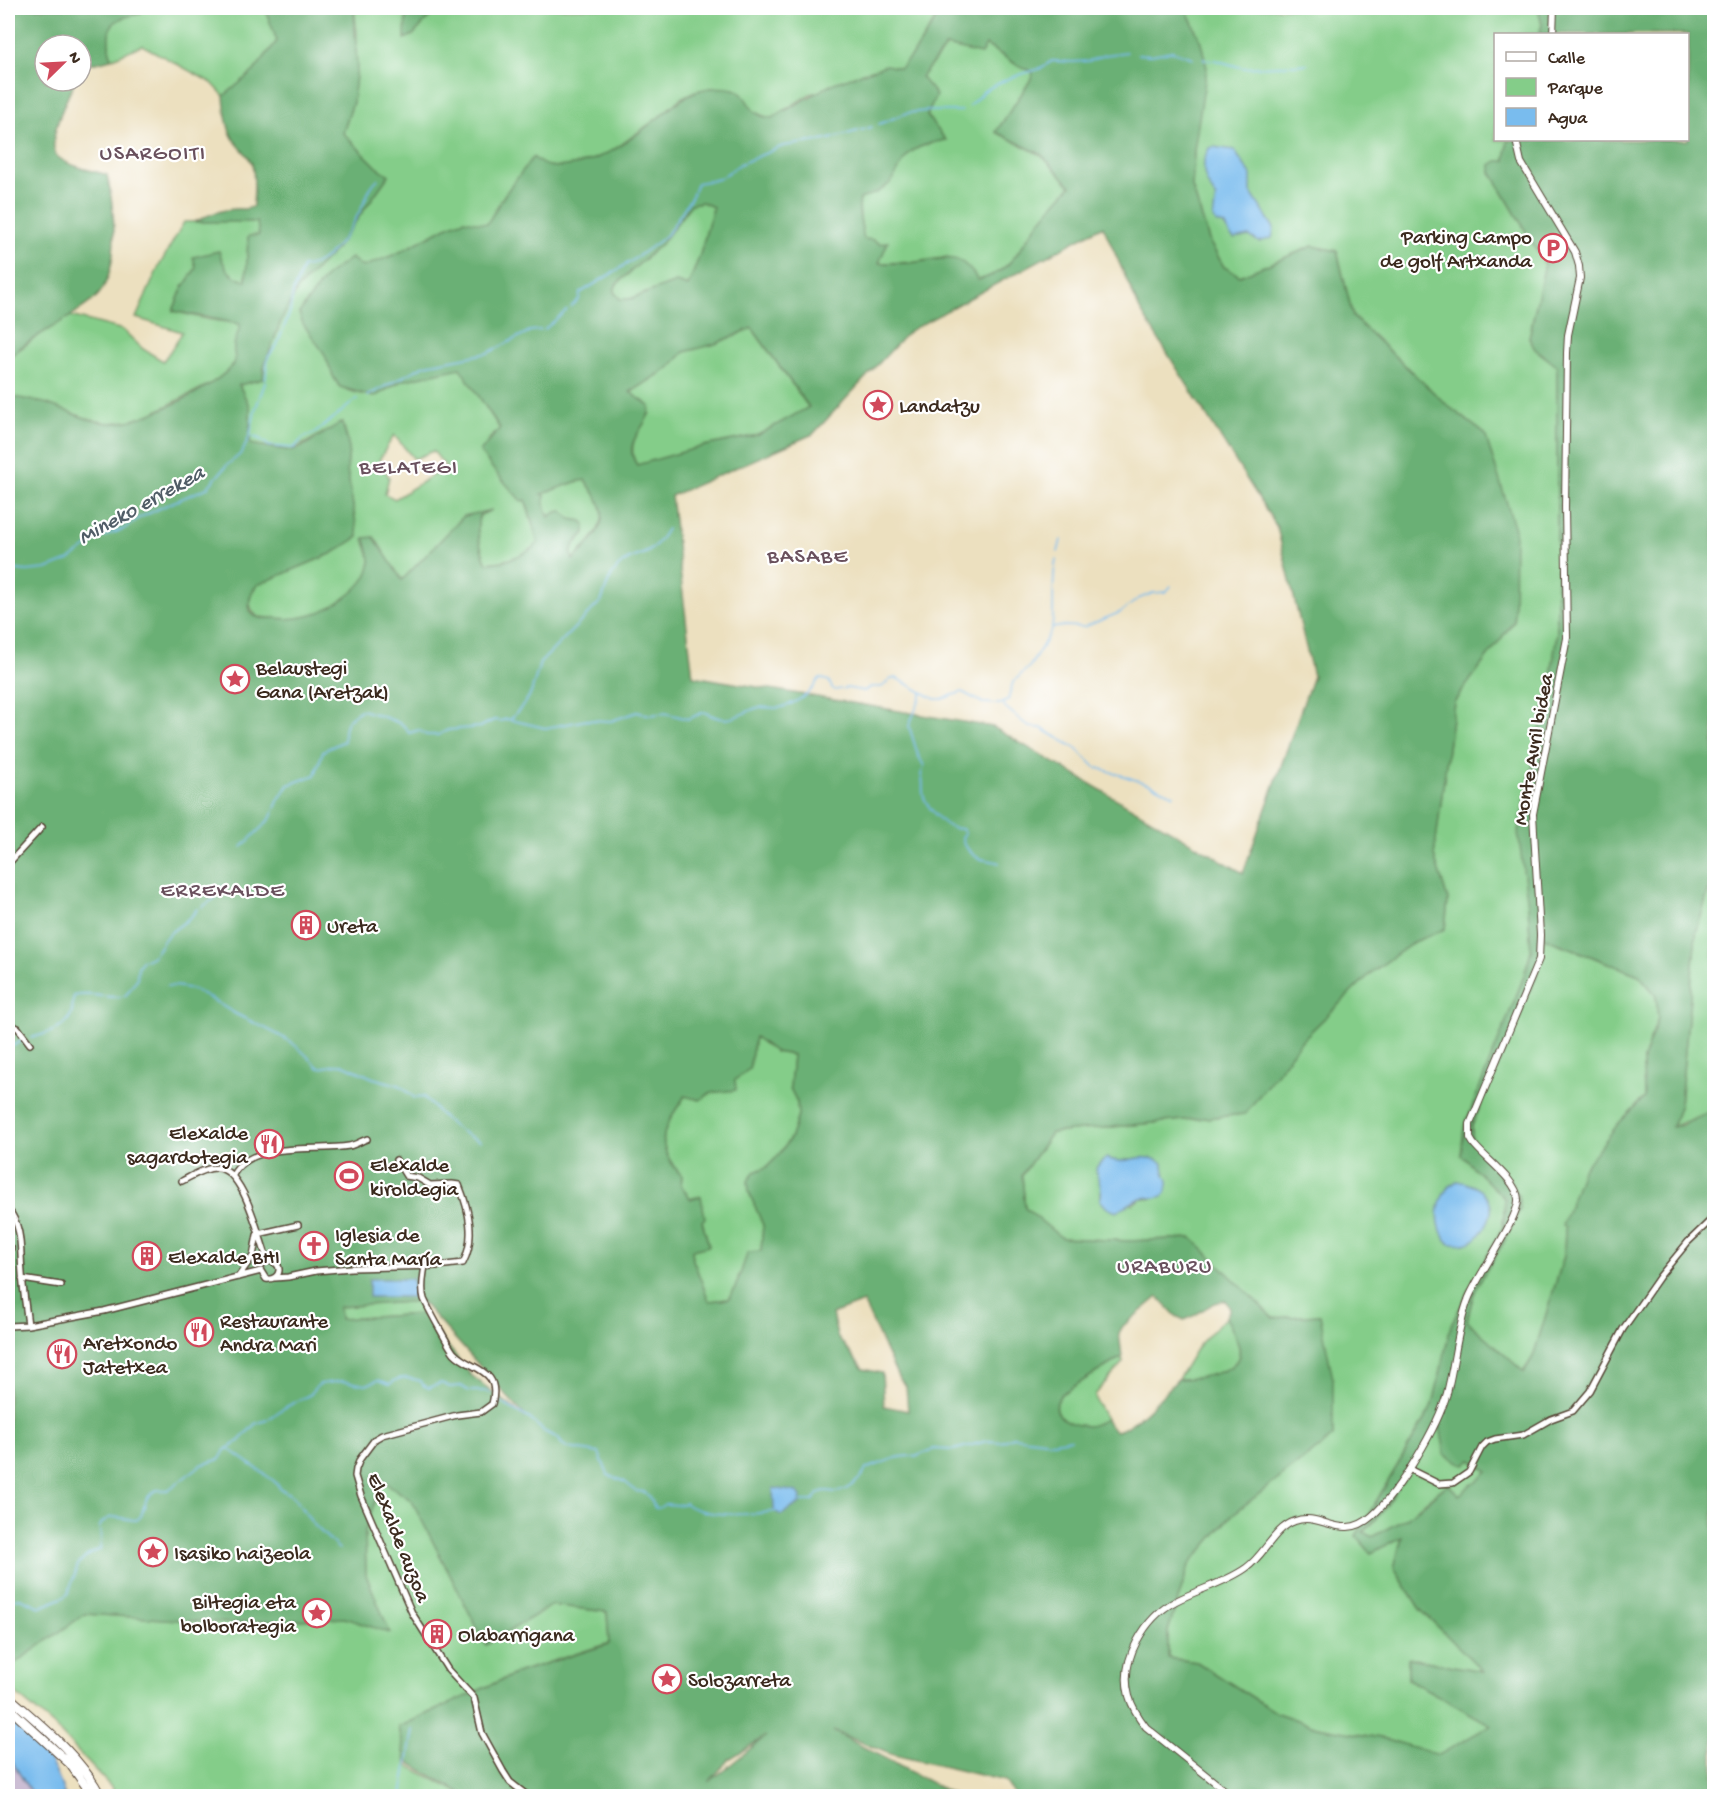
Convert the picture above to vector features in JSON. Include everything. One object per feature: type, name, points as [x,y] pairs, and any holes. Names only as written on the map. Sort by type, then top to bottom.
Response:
[{"type":"highway","points":[[8,1696],[68,1751],[86,1773],[101,1797]]},
{"type":"highway","points":[[8,1707],[70,1764],[93,1797]]},
{"type":"street","points":[[1553,33],[1554,8]]},
{"type":"street","name":"Monte Avril bidea","points":[[1232,1797],[1141,1721],[1128,1696],[1127,1680],[1129,1661],[1138,1640],[1154,1618],[1176,1601],[1227,1579],[1249,1566],[1290,1523],[1308,1519],[1345,1527],[1364,1522],[1384,1504],[1409,1469],[1438,1421],[1447,1393],[1467,1301],[1518,1203],[1514,1187],[1473,1143],[1470,1138],[1470,1124],[1539,959],[1533,814],[1567,638],[1564,507],[1567,353],[1580,266],[1575,252],[1521,162],[1516,141]]},
{"type":"street","points":[[8,864],[42,827]]},
{"type":"street","points":[[8,1024],[18,1028],[30,1044]]},
{"type":"street","points":[[233,1175],[240,1164],[255,1156],[299,1148],[351,1146],[367,1139]]},
{"type":"street","points":[[253,1256],[266,1279],[351,1268],[463,1263],[471,1234],[463,1195],[457,1184],[430,1185],[417,1178],[406,1176],[396,1160]]},
{"type":"street","points":[[182,1181],[203,1171],[216,1168],[223,1168],[233,1175],[249,1207],[268,1261]]},
{"type":"street","points":[[8,1209],[20,1234],[22,1279],[28,1325]]},
{"type":"street","points":[[1409,1469],[1439,1484],[1453,1483],[1469,1472],[1487,1442],[1523,1435],[1551,1419],[1573,1411],[1589,1393],[1623,1329],[1660,1276],[1688,1242],[1714,1217]]},
{"type":"street","points":[[258,1234],[298,1225]]},
{"type":"street","points":[[238,1276],[253,1256],[258,1234]]},
{"type":"street","points":[[8,1326],[28,1325],[104,1311],[238,1276],[261,1268],[268,1261],[274,1261],[278,1265],[280,1271],[275,1278]]},
{"type":"street","name":"Elexalde auzoa","points":[[425,1266],[423,1281],[425,1300],[456,1354],[482,1369],[489,1378],[494,1397],[492,1404],[481,1412],[457,1415],[381,1435],[360,1459],[355,1476],[361,1496],[412,1613],[448,1670],[474,1698],[482,1733],[502,1771],[510,1782],[528,1797]]},
{"type":"street","points":[[22,1279],[61,1285]]},
{"type":"shaded area","points":[[8,1755],[10,1757],[33,1796],[8,1796]]},
{"type":"green space","points":[[8,8],[143,8],[140,14],[121,18],[115,22],[109,33],[111,59],[96,63],[93,63],[93,33],[33,33],[33,93],[69,93],[55,131],[54,151],[58,157],[69,163],[107,175],[112,202],[114,248],[108,276],[97,296],[8,358]]},
{"type":"green space","points":[[143,8],[265,8],[277,41],[254,71],[224,96],[212,83],[142,45],[111,59],[108,40],[111,27],[121,18],[140,14]]},
{"type":"green space","points":[[265,8],[354,8],[357,67],[353,102],[343,133],[377,167],[389,175],[335,250],[298,288],[281,321],[264,367],[263,379],[239,385],[250,407],[250,444],[291,451],[300,448],[342,422],[349,448],[347,470],[358,537],[333,553],[257,585],[252,592],[249,606],[253,614],[257,617],[285,619],[323,611],[344,599],[361,583],[370,565],[364,538],[374,537],[402,580],[464,516],[492,510],[480,515],[478,520],[478,532],[487,563],[514,558],[538,543],[526,500],[521,501],[480,452],[500,428],[460,368],[401,381],[374,397],[340,387],[334,378],[324,353],[303,324],[299,313],[326,276],[351,258],[363,267],[398,253],[464,220],[487,224],[505,194],[533,157],[544,165],[552,167],[580,164],[592,160],[627,141],[695,92],[713,88],[735,90],[742,95],[754,111],[764,117],[772,118],[834,83],[886,65],[900,68],[917,49],[941,11],[938,8],[1188,8],[1201,42],[1207,68],[1194,150],[1192,187],[1210,243],[1224,267],[1240,276],[1313,246],[1337,251],[1353,317],[1448,406],[1485,434],[1515,529],[1514,621],[1454,702],[1434,856],[1448,900],[1445,929],[1414,942],[1372,972],[1302,1040],[1245,1114],[1051,1133],[1022,1175],[1025,1208],[1062,1238],[1130,1241],[1192,1238],[1273,1318],[1320,1315],[1333,1379],[1333,1437],[1233,1514],[1189,1565],[1168,1631],[1168,1658],[1197,1662],[1277,1713],[1317,1727],[1386,1739],[1439,1755],[1491,1725],[1408,1679],[1408,1658],[1483,1671],[1420,1609],[1394,1568],[1402,1537],[1371,1553],[1356,1536],[1433,1405],[1451,1325],[1503,1226],[1505,1199],[1461,1155],[1464,1127],[1524,976],[1531,951],[1528,906],[1518,832],[1550,684],[1557,632],[1557,366],[1535,349],[1529,338],[1545,264],[1491,172],[1491,165],[1497,161],[1505,161],[1508,141],[1689,141],[1689,33],[1539,33],[1542,25],[1538,8],[1714,8],[1714,872],[1696,933],[1680,1104],[1672,1127],[1682,1125],[1714,1110],[1714,1796],[1015,1796],[1005,1781],[890,1754],[833,1731],[956,1796],[466,1796],[406,1761],[399,1727],[519,1672],[609,1644],[607,1612],[552,1605],[486,1645],[412,1501],[382,1480],[365,1531],[366,1575],[390,1633],[345,1618],[228,1623],[85,1614],[8,1668],[8,396],[44,403],[101,422],[123,422],[157,411],[195,393],[225,373],[233,364],[234,346],[240,324],[173,311],[182,289],[196,268],[193,257],[219,251],[228,270],[235,277],[246,281],[248,238],[259,235],[257,222],[195,222],[219,212],[253,206],[252,164],[231,133],[226,117],[224,96],[254,71],[277,41]],"holes":[[[986,45],[1017,65],[1033,72],[1030,81],[996,132],[1041,154],[1071,186],[1045,215],[1007,266],[990,276],[978,280],[965,264],[958,260],[944,258],[908,263],[879,263],[888,242],[880,244],[864,239],[859,214],[860,199],[876,193],[889,184],[910,153],[926,145],[946,140],[927,116],[936,95],[921,77],[946,46],[981,54]],[[702,202],[713,207],[700,255],[688,286],[676,282],[630,299],[620,299],[614,292],[616,285],[663,242],[691,204]],[[1103,226],[1140,310],[1277,527],[1313,676],[1243,873],[993,727],[693,676],[671,496],[813,434],[909,331]],[[752,328],[809,407],[758,435],[704,446],[637,465],[632,448],[637,434],[646,421],[650,406],[630,392],[669,368],[684,352],[715,344]],[[585,480],[599,502],[602,517],[598,531],[573,560],[572,548],[585,533],[585,524],[582,521],[571,519],[562,511],[549,517],[544,503],[545,495],[542,494]],[[1542,937],[1639,975],[1656,995],[1658,1018],[1643,1059],[1644,1098],[1618,1124],[1582,1170],[1562,1226],[1565,1228],[1564,1256],[1533,1357],[1524,1372],[1467,1321],[1479,1282],[1504,1242],[1520,1209],[1518,1196],[1512,1183],[1472,1142],[1472,1126],[1537,974]],[[755,1037],[775,1052],[793,1055],[790,1088],[797,1102],[798,1116],[791,1137],[778,1156],[767,1167],[754,1172],[748,1181],[749,1192],[763,1225],[761,1251],[748,1252],[738,1282],[729,1299],[709,1301],[693,1260],[692,1250],[709,1246],[702,1221],[705,1218],[701,1196],[690,1199],[681,1185],[682,1176],[666,1154],[664,1135],[671,1117],[685,1096],[700,1100],[710,1093],[736,1090],[735,1080],[749,1069]],[[1158,1297],[1176,1316],[1184,1320],[1215,1303],[1226,1301],[1230,1309],[1226,1317],[1238,1343],[1239,1356],[1227,1369],[1217,1373],[1178,1379],[1140,1417],[1124,1428],[1116,1431],[1106,1419],[1095,1425],[1087,1426],[1067,1421],[1056,1408],[1061,1394],[1122,1357],[1119,1333],[1123,1326]],[[421,1301],[525,1417],[471,1375],[422,1314],[340,1319],[339,1307]],[[863,1302],[898,1377],[906,1386],[908,1411],[884,1406],[882,1373],[863,1369],[837,1336],[832,1314]],[[1440,1425],[1445,1455],[1465,1465],[1471,1460],[1488,1471],[1459,1495],[1448,1484],[1407,1518],[1372,1537],[1363,1532],[1382,1512]],[[766,1736],[709,1782],[729,1759]]]},
{"type":"green space","points":[[354,8],[406,8],[406,38],[413,35],[438,8],[938,8],[941,10],[917,49],[900,69],[810,94],[772,118],[752,110],[739,91],[734,89],[711,88],[695,91],[681,98],[608,154],[577,165],[543,166],[505,194],[487,225],[446,227],[398,254],[363,267],[299,313],[324,353],[335,380],[349,391],[374,397],[401,381],[460,367],[500,429],[490,438],[484,450],[521,500],[525,499],[538,543],[514,558],[487,563],[478,532],[478,520],[480,515],[487,512],[464,516],[402,581],[374,537],[364,539],[370,556],[367,575],[361,584],[344,599],[305,617],[287,619],[258,617],[250,606],[252,593],[257,585],[333,553],[358,536],[347,470],[349,448],[343,422],[291,451],[250,444],[250,407],[239,385],[263,379],[264,367],[281,321],[298,288],[335,250],[389,175],[377,167],[343,133],[353,102],[357,33]],"holes":[[[394,435],[414,459],[433,451],[446,467],[395,499],[385,494],[389,477],[379,460]]]},
{"type":"green space","points":[[406,8],[438,8],[413,35],[405,39]]},
{"type":"green space","points":[[1188,8],[1538,8],[1542,25],[1539,33],[1494,33],[1494,141],[1508,141],[1505,161],[1491,172],[1545,264],[1529,338],[1535,349],[1557,366],[1557,632],[1528,906],[1531,951],[1461,1154],[1505,1199],[1503,1226],[1451,1325],[1433,1405],[1356,1536],[1371,1553],[1402,1536],[1394,1568],[1420,1609],[1484,1672],[1408,1658],[1408,1679],[1492,1725],[1439,1756],[1386,1739],[1317,1727],[1277,1713],[1197,1662],[1168,1658],[1168,1631],[1189,1565],[1233,1514],[1333,1437],[1320,1315],[1273,1318],[1191,1238],[1130,1241],[1061,1238],[1025,1208],[1022,1175],[1051,1133],[1245,1114],[1302,1040],[1372,972],[1414,942],[1445,929],[1448,900],[1434,856],[1454,702],[1514,621],[1485,434],[1448,406],[1353,317],[1337,251],[1313,246],[1240,276],[1224,267],[1210,243],[1192,187],[1201,42]],"holes":[[[1137,1158],[1150,1199],[1141,1198],[1133,1204],[1100,1200],[1101,1189],[1119,1161]]]},
{"type":"green space","points":[[986,45],[1017,65],[1034,72],[996,132],[1041,155],[1071,186],[1041,220],[1007,266],[990,276],[978,280],[947,257],[916,262],[879,263],[887,242],[880,244],[873,240],[863,239],[859,214],[860,199],[884,187],[909,153],[932,142],[921,77],[947,46],[981,54]]},
{"type":"green space","points":[[702,202],[713,207],[700,255],[688,286],[676,282],[630,299],[620,299],[614,292],[616,285],[663,242],[691,204]]},
{"type":"green space","points":[[184,222],[257,222],[259,235],[248,238],[246,281],[234,277],[224,268],[194,257],[196,268],[182,289],[173,311],[240,324],[234,345],[235,360],[228,371],[216,381],[149,415],[136,420],[109,423],[92,420],[45,404],[8,396],[8,358],[49,328],[71,316],[123,330],[143,349],[163,361],[182,332],[136,318],[158,268]]},
{"type":"green space","points":[[752,328],[809,408],[758,435],[704,446],[637,465],[633,444],[638,431],[650,413],[630,393],[669,368],[684,352],[715,344]]},
{"type":"green space","points":[[585,480],[601,505],[603,513],[600,526],[573,560],[571,548],[585,533],[582,521],[549,517],[541,494]]},
{"type":"green space","points":[[1714,872],[1714,1110],[1672,1127],[1680,1104],[1696,933]]},
{"type":"green space","points":[[1541,937],[1639,975],[1656,995],[1658,1018],[1643,1059],[1644,1098],[1618,1124],[1565,1228],[1564,1256],[1533,1357],[1523,1372],[1467,1321],[1479,1282],[1504,1242],[1520,1209],[1472,1142],[1472,1126]]},
{"type":"green space","points":[[755,1037],[775,1052],[793,1055],[790,1088],[797,1102],[798,1116],[791,1137],[778,1156],[767,1167],[754,1172],[749,1192],[763,1225],[761,1252],[738,1277],[739,1284],[729,1299],[709,1301],[693,1260],[692,1250],[709,1245],[702,1221],[700,1196],[690,1199],[681,1185],[682,1176],[666,1154],[664,1135],[671,1117],[685,1096],[700,1100],[749,1069]]},
{"type":"green space","points":[[421,1301],[422,1314],[340,1319],[339,1307]]},
{"type":"green space","points":[[1226,1317],[1239,1347],[1239,1356],[1234,1363],[1217,1373],[1178,1379],[1198,1346]]},
{"type":"green space","points":[[1122,1357],[1123,1362],[1095,1395],[1106,1419],[1095,1425],[1087,1426],[1073,1424],[1058,1413],[1057,1401],[1061,1394]]},
{"type":"green space","points":[[1441,1424],[1471,1459],[1489,1471],[1459,1495],[1448,1484],[1407,1518],[1372,1537],[1362,1532],[1382,1512]]},
{"type":"green space","points":[[382,1480],[412,1501],[486,1645],[552,1605],[607,1612],[609,1643],[519,1672],[399,1727],[407,1765],[465,1796],[116,1796],[111,1787],[54,1726],[8,1687],[8,1668],[85,1614],[228,1623],[345,1618],[390,1633],[366,1575],[365,1531]]},
{"type":"water","points":[[1209,148],[1234,150],[1251,175],[1251,192],[1274,228],[1272,238],[1259,242],[1249,236],[1234,239],[1224,225],[1217,223],[1213,218],[1216,198],[1207,183],[1204,160]]},
{"type":"water","points":[[1143,1157],[1163,1163],[1168,1180],[1166,1191],[1158,1198],[1139,1199],[1116,1212],[1107,1208],[1100,1200],[1101,1191],[1096,1169],[1107,1158],[1123,1161]]},
{"type":"water","points":[[1457,1181],[1467,1183],[1483,1192],[1491,1204],[1491,1212],[1481,1233],[1473,1241],[1450,1244],[1440,1229],[1438,1211],[1444,1194]]},
{"type":"water","points":[[369,1279],[413,1279],[414,1297],[369,1297]]},
{"type":"water","points":[[773,1488],[797,1492],[801,1496],[800,1503],[781,1515],[774,1510]]},
{"type":"water","points":[[8,1714],[36,1740],[43,1750],[56,1772],[65,1796],[33,1796],[8,1755]]},
{"type":"waterway","name":"Mineko errekea","points":[[1138,54],[1151,55],[1172,51],[1193,58]]},
{"type":"waterway","name":"Mineko errekea","points":[[969,106],[984,91],[993,86],[1012,77],[1039,69],[1052,61],[1089,61],[1105,55],[1127,52]]},
{"type":"waterway","name":"Mineko errekea","points":[[1203,59],[1243,68],[1308,64]]},
{"type":"waterway","name":"Mineko errekea","points":[[879,124],[907,113],[962,111]]},
{"type":"waterway","name":"Mineko errekea","points":[[571,307],[579,299],[580,293],[630,262],[667,235],[692,196],[697,183],[719,179],[740,164],[783,146],[826,140],[872,127]]},
{"type":"waterway","points":[[8,569],[27,571],[46,569],[69,560],[99,538],[124,529],[139,518],[207,488],[227,465],[242,453],[250,435],[255,410],[265,383],[268,357],[277,345],[290,312],[293,292],[303,267],[322,260],[338,245],[357,216],[370,188],[378,179]]},
{"type":"waterway","name":"Mineko errekea","points":[[545,329],[567,310]]},
{"type":"waterway","name":"Mineko errekea","points":[[367,396],[425,365],[488,353],[530,331],[541,330]]},
{"type":"waterway","name":"Mineko errekea","points":[[251,436],[269,446],[294,448],[303,438],[315,433],[357,399]]},
{"type":"waterway","points":[[511,719],[531,693],[540,663],[602,600],[615,571],[626,561],[652,549],[667,529]]},
{"type":"waterway","points":[[1058,552],[1061,540]]},
{"type":"waterway","points":[[1052,628],[1056,560]]},
{"type":"waterway","points":[[242,847],[270,819],[288,785],[315,775],[323,751],[344,741],[347,722],[361,710],[401,724],[409,733],[419,730],[426,735],[480,727],[494,720],[507,719],[545,728],[587,720],[611,721],[637,712],[651,715],[665,713],[688,719],[704,712],[725,719],[736,717],[758,707],[779,708],[790,704],[809,692],[820,678],[829,681],[835,690],[847,688],[864,691],[871,687],[882,687],[891,679],[896,678],[935,699],[962,692],[983,703],[1000,704],[1008,700],[1013,682],[1030,666],[1052,628],[1084,627],[1121,612],[1138,599],[1153,593],[1166,592],[1171,586]]},
{"type":"waterway","points":[[922,693],[909,726],[924,766],[921,775],[924,798],[939,819],[953,828],[962,829],[965,833],[962,837],[964,845],[973,854],[981,859],[999,863]]},
{"type":"waterway","points":[[1003,703],[1029,727],[1041,728],[1077,749],[1095,767],[1149,784],[1174,795]]},
{"type":"waterway","points":[[202,907],[215,898],[222,886]]},
{"type":"waterway","points":[[145,960],[153,956],[165,938],[191,917],[197,909]]},
{"type":"waterway","points":[[31,1038],[56,1030],[66,1023],[72,1011],[74,996],[87,994],[125,996],[137,979],[138,967],[142,960]]},
{"type":"waterway","points":[[167,986],[195,990],[210,998],[296,1046],[319,1068],[342,1064],[373,1078],[399,1085],[415,1098],[424,1097],[456,1128],[480,1141]]},
{"type":"waterway","points":[[8,1048],[22,1041]]},
{"type":"waterway","points":[[8,1593],[14,1599],[20,1598],[41,1607],[68,1594],[78,1565],[87,1556],[100,1549],[99,1527],[103,1522],[111,1517],[137,1520],[141,1516],[147,1498],[152,1493],[157,1490],[168,1490],[201,1465],[220,1459],[225,1450],[239,1441],[255,1424],[267,1420],[311,1394],[320,1384],[342,1381],[366,1385],[378,1380],[390,1384],[397,1379],[405,1378],[421,1381],[429,1388],[441,1383],[450,1387],[461,1386],[469,1391],[491,1393]]},
{"type":"waterway","points":[[497,1400],[530,1419],[545,1432],[558,1438],[568,1448],[599,1453],[608,1475],[625,1482],[636,1491],[644,1492],[650,1497],[655,1508],[665,1504],[685,1503],[693,1508],[716,1513],[743,1514],[778,1511]]},
{"type":"waterway","points":[[801,1501],[813,1501],[818,1494],[824,1491],[837,1492],[850,1487],[866,1469],[904,1456],[915,1457],[934,1449],[953,1450],[987,1441],[1001,1442],[1013,1437],[1053,1442],[1071,1439]]},
{"type":"waterway","points":[[228,1448],[294,1497],[313,1524],[339,1549]]},
{"type":"waterway","points":[[402,1796],[413,1729]]},
{"type":"place","name":"Parking Campo de golf Artxanda","points":[[1553,248]]},
{"type":"place","name":"Landatzu","points":[[878,405]]},
{"type":"place","name":"Belaustegi Gana (Aretzak)","points":[[235,679]]},
{"type":"place","name":"Ureta","points":[[306,925]]},
{"type":"place","name":"Elexalde sagardotegia","points":[[269,1144]]},
{"type":"place","name":"Elexalde kiroldegia","points":[[349,1176]]},
{"type":"place","name":"Iglesia de Santa María","points":[[314,1246]]},
{"type":"place","name":"Elexalde BHI","points":[[147,1256]]},
{"type":"place","name":"Restaurante Andra Mari","points":[[199,1332]]},
{"type":"place","name":"Aretxondo Jatetxea","points":[[62,1354]]},
{"type":"place","name":"Isasiko haizeola","points":[[153,1552]]},
{"type":"place","name":"Biltegia eta bolborategia","points":[[317,1613]]},
{"type":"place","name":"Olabarrigana","points":[[437,1634]]},
{"type":"place","name":"Solozarreta","points":[[667,1679]]},
{"type":"district","name":"USARGOITI","points":[[153,151]]},
{"type":"district","name":"BELATEGI","points":[[409,465]]},
{"type":"district","name":"BASABE","points":[[808,554]]},
{"type":"district","name":"ERREKALDE","points":[[223,888]]},
{"type":"district","name":"URABURU","points":[[1165,1264]]}]
